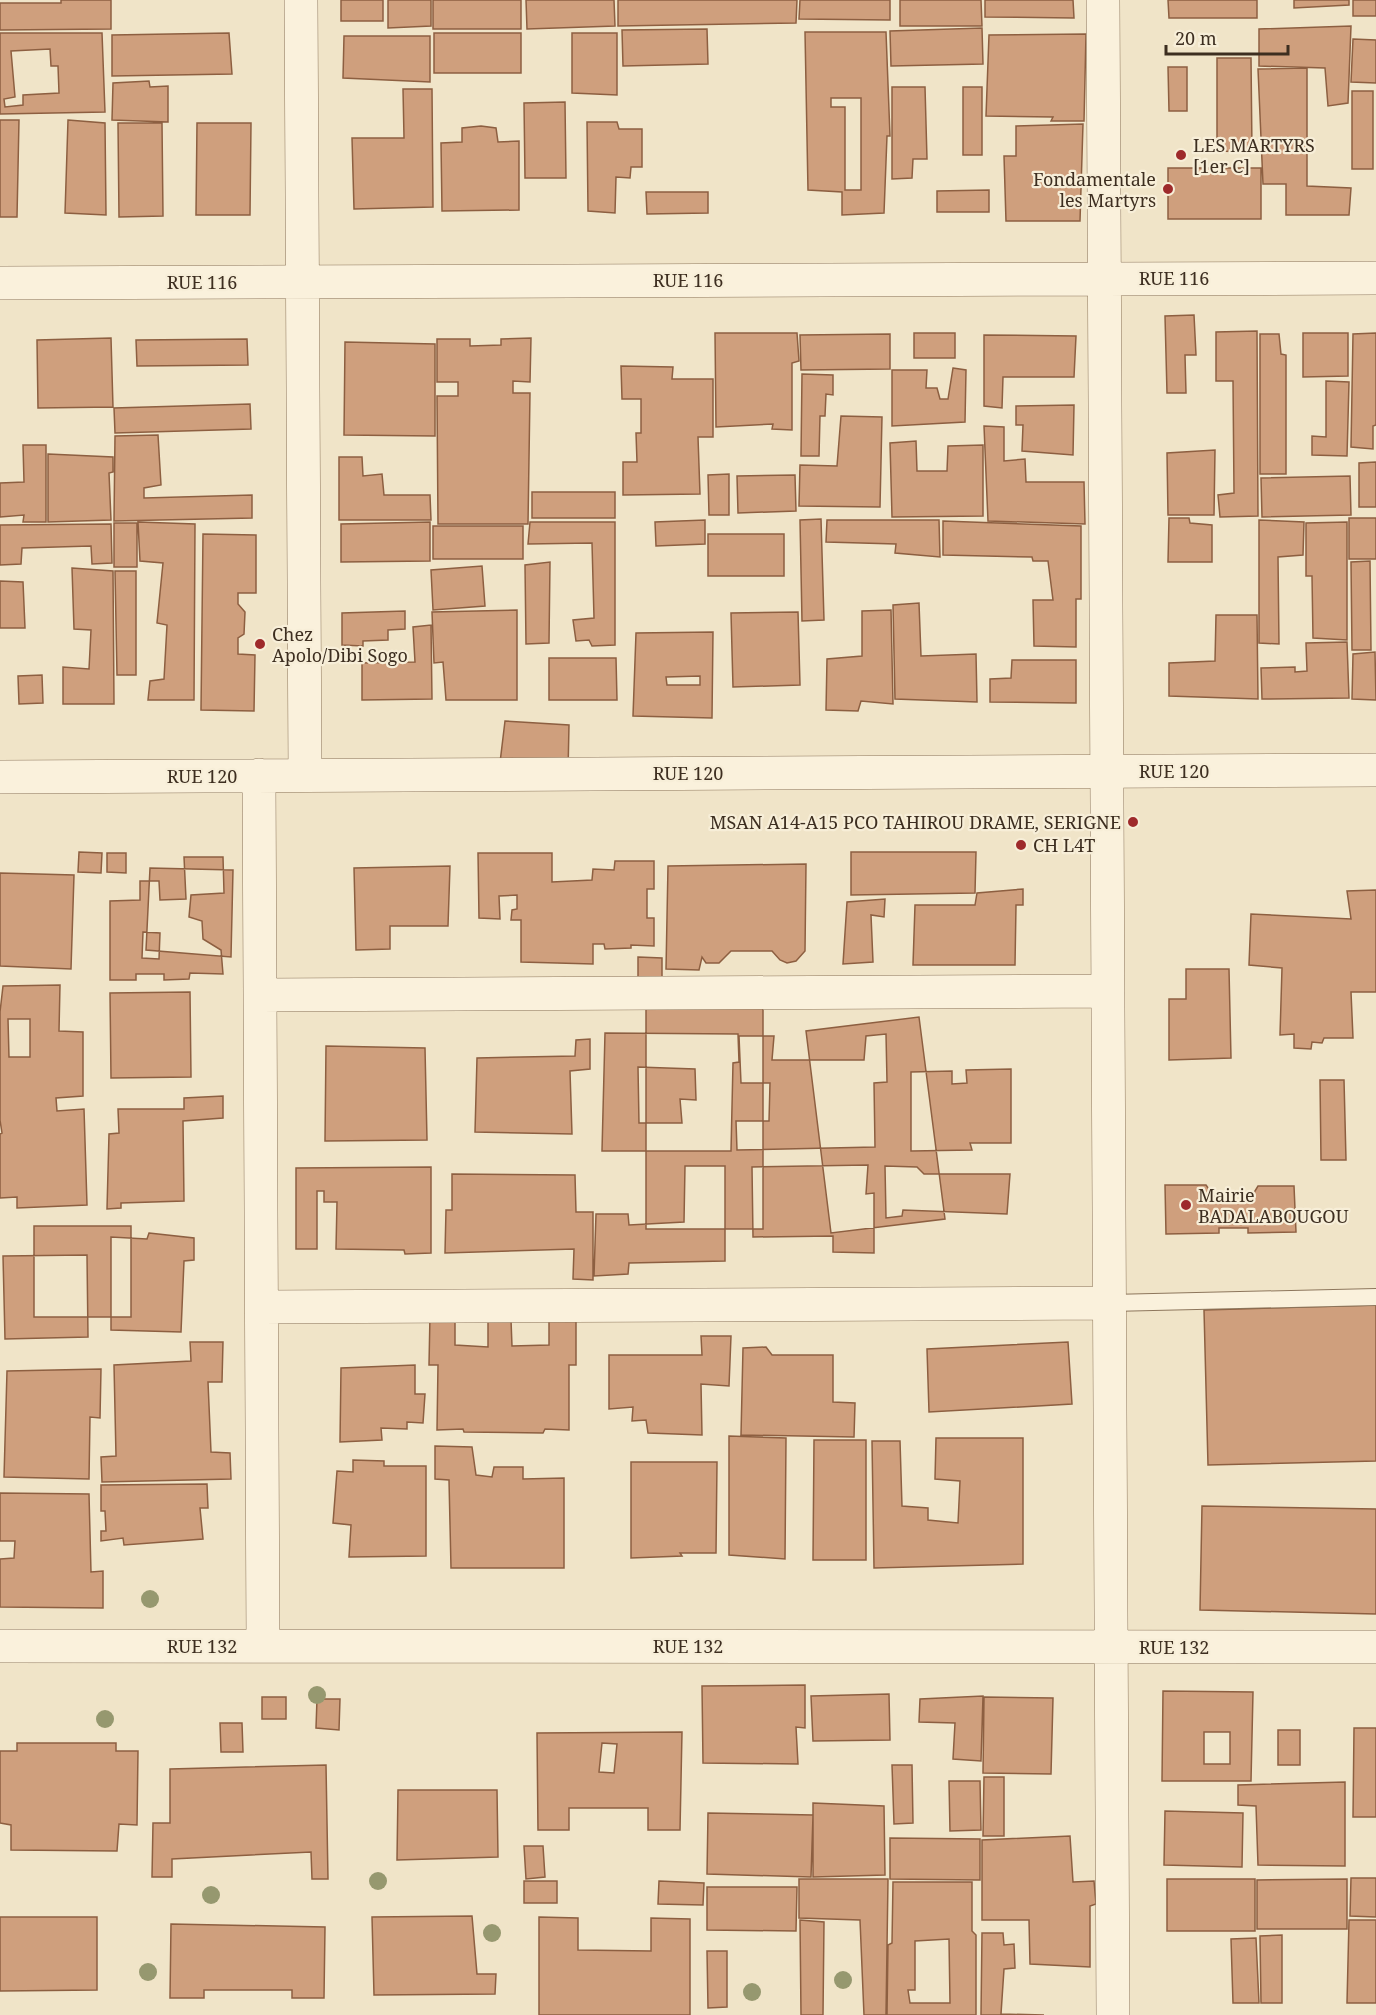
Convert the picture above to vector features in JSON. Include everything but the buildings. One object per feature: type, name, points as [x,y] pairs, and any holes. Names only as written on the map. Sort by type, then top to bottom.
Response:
[{"type":"street","points":[[301,0],[305,775]]},
{"type":"street","points":[[1103,0],[1113,2015]]},
{"type":"street","name":"RUE 116","points":[[0,283],[1376,278]]},
{"type":"street","name":"RUE 120","points":[[0,777],[1376,770]]},
{"type":"street","points":[[259,775],[263,1646]]},
{"type":"street","points":[[260,995],[1108,991]]},
{"type":"street","points":[[262,1307],[1110,1303]]},
{"type":"street","name":"RUE 132","points":[[0,1646],[1376,1647]]},
{"type":"lane","points":[[1110,1303],[1376,1297]]},
{"type":"place","name":"LES MARTYRS [1er C]","points":[[1181,155]]},
{"type":"place","name":"Fondamentale les Martyrs","points":[[1168,189]]},
{"type":"place","name":"Chez Apolo/Dibi Sogo","points":[[260,644]]},
{"type":"place","name":"MSAN A14-A15 PCO TAHIROU DRAME, SERIGNE","points":[[1133,822]]},
{"type":"place","name":"CH L4T","points":[[1021,845]]},
{"type":"place","name":"Mairie BADALABOUGOU","points":[[1186,1205]]}]
